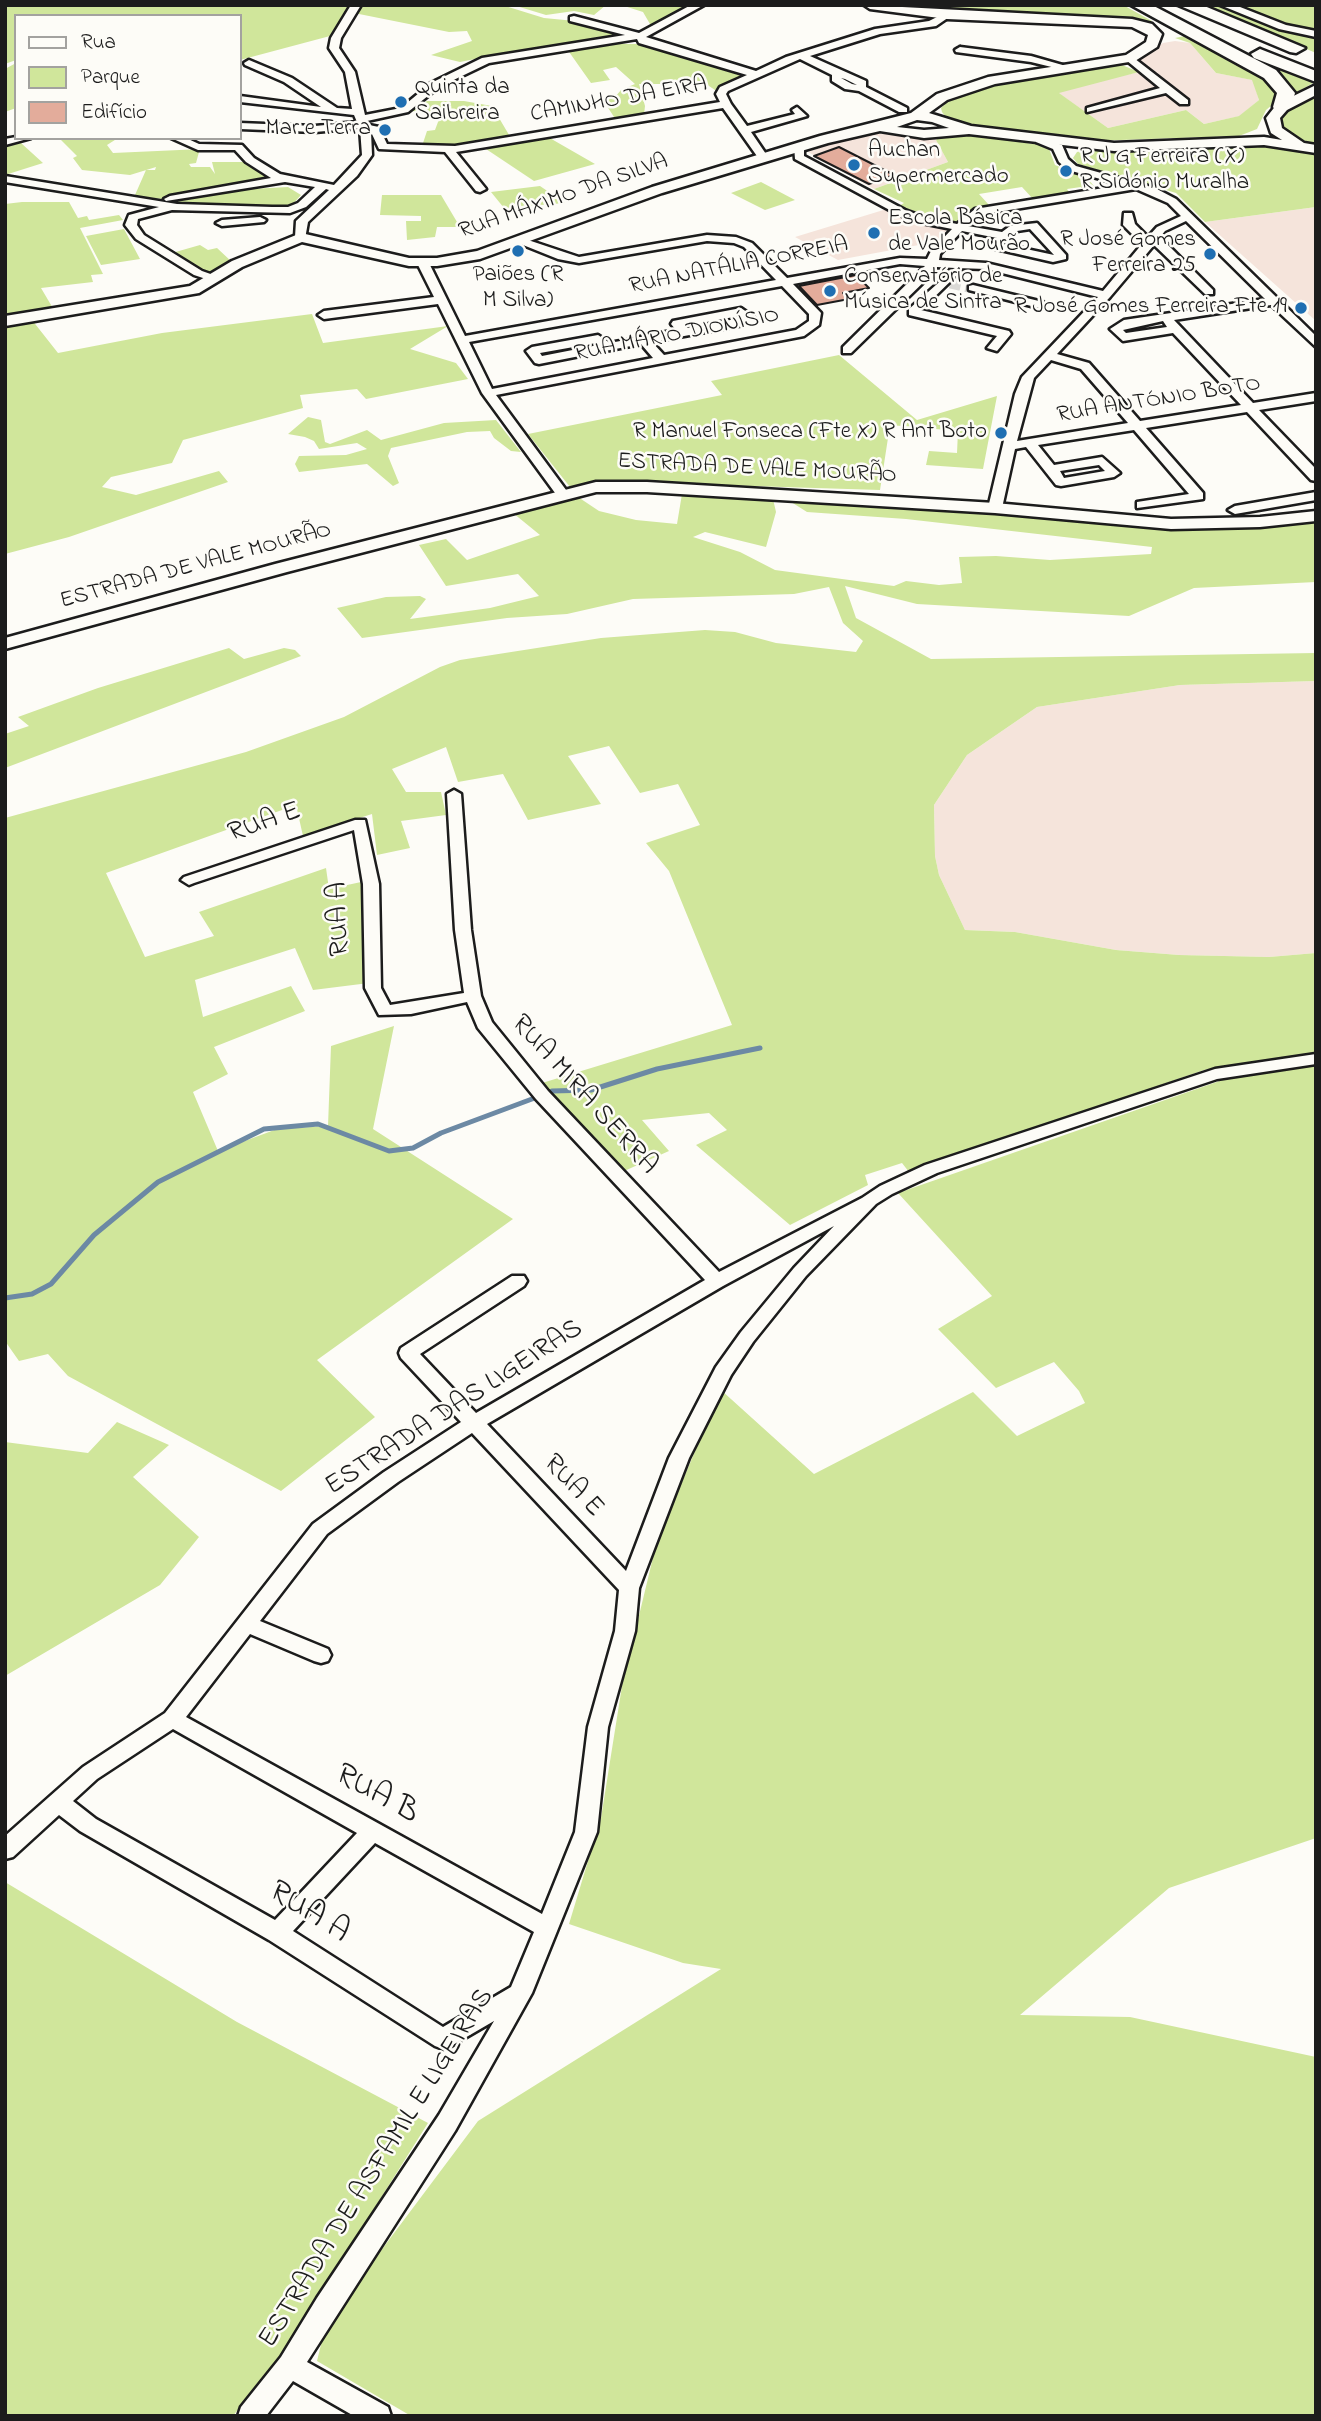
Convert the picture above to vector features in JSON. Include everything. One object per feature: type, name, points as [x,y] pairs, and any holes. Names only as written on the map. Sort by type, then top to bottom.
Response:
[{"type":"highway","points":[[1139,5],[1270,74],[1286,93],[1282,107]]},
{"type":"highway","points":[[1155,5],[1316,77]]},
{"type":"highway","points":[[1173,5],[1316,68]]},
{"type":"highway","points":[[1186,5],[1316,56]]},
{"type":"street","points":[[257,215],[225,220],[302,221],[363,164],[367,155],[351,72],[334,48],[336,38],[356,5]]},
{"type":"street","points":[[242,126],[315,130],[404,110],[435,85],[486,60],[640,36],[651,33],[699,5]]},
{"type":"street","points":[[870,5],[930,14],[1143,25],[1155,34],[1154,41],[1130,58],[1068,68],[1048,67],[960,50]]},
{"type":"street","points":[[896,5],[930,14]]},
{"type":"street","points":[[1225,5],[1283,27],[1316,34]]},
{"type":"street","points":[[763,156],[726,104],[722,91],[802,56],[879,31],[932,24],[950,15]]},
{"type":"street","points":[[574,19],[640,36],[643,41],[756,74]]},
{"type":"street","points":[[802,56],[862,83],[861,88],[908,119],[937,99],[993,80],[1048,67]]},
{"type":"street","points":[[1130,58],[1184,102]]},
{"type":"street","points":[[249,63],[288,80],[336,112]]},
{"type":"street","points":[[1091,110],[1167,89]]},
{"type":"street","points":[[1311,91],[1282,107],[1273,118],[1283,136],[1316,149]]},
{"type":"street","points":[[242,99],[336,112],[362,121]]},
{"type":"street","points":[[937,99],[935,107],[939,124]]},
{"type":"street","name":"CAMINHO DA EIRA","points":[[362,121],[375,129],[383,146],[447,148],[513,141],[726,104]]},
{"type":"street","points":[[744,130],[802,116],[797,110]]},
{"type":"street","name":"RUA MÁXIMO DA SILVA","points":[[302,237],[423,263],[480,255],[657,190],[763,156],[908,119],[969,131],[1087,145]]},
{"type":"street","points":[[1062,158],[1072,149],[1087,145],[1248,137],[1265,132],[1274,124]]},
{"type":"street","points":[[185,140],[198,147],[238,147],[250,160],[284,179],[322,187],[338,187]]},
{"type":"street","points":[[1040,140],[1058,147],[1062,158],[1072,168],[1166,197],[1189,216],[1316,343]]},
{"type":"street","points":[[1087,145],[1138,146],[1264,141],[1300,144]]},
{"type":"street","points":[[799,146],[799,156],[901,212],[959,229],[1004,236],[1014,228],[1033,225],[1062,257],[1053,259],[996,246],[1004,236]]},
{"type":"street","points":[[447,148],[480,189]]},
{"type":"street","points":[[5,178],[177,207],[290,210],[302,205],[322,187]]},
{"type":"street","points":[[152,202],[284,179]]},
{"type":"street","points":[[1088,195],[1111,180]]},
{"type":"street","points":[[847,350],[930,270],[935,253],[973,214],[985,209],[1135,186]]},
{"type":"street","points":[[177,207],[133,217],[131,225],[140,237],[198,273],[215,279]]},
{"type":"street","points":[[132,220],[199,214],[257,215],[284,220]]},
{"type":"street","points":[[1128,215],[1129,225],[1209,292]]},
{"type":"street","points":[[996,508],[1024,386],[1048,355],[1151,241],[1170,223],[1189,216]]},
{"type":"street","points":[[5,321],[180,293],[215,279],[237,264],[302,237],[302,221]]},
{"type":"street","points":[[522,241],[562,257],[579,260],[707,238],[736,240],[748,245],[782,280]]},
{"type":"street","name":"RUA NATÁLIA CORREIA","points":[[463,340],[871,264],[933,260],[986,266],[1105,295]]},
{"type":"street","points":[[423,263],[488,393],[563,494]]},
{"type":"street","points":[[950,278],[913,312],[1005,334],[993,348]]},
{"type":"street","name":"RUA MÁRIO DIONÍSIO","points":[[488,393],[800,333],[809,329],[815,322],[815,313],[782,280]]},
{"type":"street","points":[[912,288],[933,293]]},
{"type":"street","points":[[973,289],[1039,304]]},
{"type":"street","points":[[324,315],[441,300]]},
{"type":"street","points":[[1176,329],[1123,337],[1116,329],[1124,324],[1273,301]]},
{"type":"street","points":[[608,347],[598,339],[532,351],[539,360],[608,347],[684,332],[750,320],[741,312],[677,324],[684,332]]},
{"type":"street","points":[[1165,318],[1316,477]]},
{"type":"street","points":[[644,340],[662,360]]},
{"type":"street","points":[[1048,355],[1085,366],[1198,496],[1142,505]]},
{"type":"street","name":"RUA ANTÓNIO BOTO","points":[[1009,446],[1316,397]]},
{"type":"street","points":[[1030,444],[1051,469]]},
{"type":"street","name":"ESTRADA DE VALE MOURÃO","points":[[5,644],[563,494],[627,486],[996,508],[1184,524],[1260,522],[1316,516]]},
{"type":"street","points":[[1235,510],[1316,496]]},
{"type":"street","name":"RUA MIRA SERRA","points":[[454,793],[463,930],[473,996],[484,1024],[506,1054],[717,1281]]},
{"type":"street","name":"RUA A","points":[[360,823],[371,884],[373,988],[385,1011],[411,1009],[473,996]]},
{"type":"street","name":"RUA E","points":[[189,880],[360,823]]},
{"type":"street","name":"ESTRADA DE ASFAMIL E LIGEIRAS","points":[[250,2416],[290,2366],[326,2306],[447,2123],[521,1993],[586,1832],[598,1727],[625,1631],[629,1588],[679,1458],[723,1372],[800,1272],[870,1200],[931,1169],[1215,1074],[1316,1059]]},
{"type":"street","name":"ESTRADA DAS LIGEIRAS","points":[[5,1850],[90,1773],[172,1719],[320,1529],[391,1477],[474,1423],[717,1281],[870,1200]]},
{"type":"street","name":"RUA E","points":[[518,1281],[408,1353],[629,1588]]},
{"type":"street","points":[[246,1624],[321,1655]]},
{"type":"street","name":"RUA B","points":[[172,1719],[549,1928]]},
{"type":"street","name":"RUA A","points":[[58,1802],[88,1825],[277,1933],[443,2039],[521,1993]]},
{"type":"street","points":[[277,1933],[373,1831]]},
{"type":"street","points":[[290,2366],[379,2416]]},
{"type":"shaded area","points":[[1163,43],[1190,43],[1216,73],[1253,80],[1259,100],[1240,116],[1204,124],[1186,110],[1108,128],[1057,92],[1138,72],[1130,65]]},
{"type":"shaded area","points":[[897,133],[935,138],[948,162],[874,189],[808,152],[858,135]]},
{"type":"shaded area","points":[[1316,207],[1316,321],[1205,222]]},
{"type":"shaded area","name":"Escola Básica de Vale Mourão","points":[[890,208],[917,223],[947,230],[935,242],[838,260],[795,237]]},
{"type":"shaded area","points":[[1316,681],[1316,953],[1269,957],[1179,955],[1116,950],[1015,932],[965,930],[939,875],[935,856],[934,805],[967,755],[1037,707],[1180,685]]},
{"type":"green space","points":[[5,5],[352,5],[337,31],[330,36],[242,59],[242,14],[14,14],[14,61],[5,64]]},
{"type":"green space","points":[[358,5],[502,5],[544,18],[575,21],[624,33],[624,37],[520,50],[460,62],[431,55],[472,41],[467,31],[449,32],[354,13]]},
{"type":"green space","points":[[513,5],[606,5],[594,15],[574,11],[546,15]]},
{"type":"green space","points":[[621,5],[693,5],[660,26],[650,24],[643,12]]},
{"type":"green space","points":[[909,5],[1123,5],[1152,21],[1150,23]]},
{"type":"green space","points":[[1202,5],[1215,5],[1283,32],[1316,38],[1316,53]]},
{"type":"green space","points":[[1232,5],[1316,5],[1316,32],[1286,25]]},
{"type":"green space","points":[[1185,36],[1266,75],[1277,86],[1278,100],[1266,110],[1257,129],[1239,136],[1091,141],[960,125],[948,120],[942,112],[941,108],[950,99],[982,86],[1122,65],[1139,72],[1059,93],[1108,128],[1186,110],[1204,124],[1239,116],[1259,100],[1252,80],[1216,73],[1190,43],[1175,38]]},
{"type":"green space","points":[[648,44],[747,75],[715,90],[706,84],[639,84],[645,106],[644,115],[616,120],[603,100],[615,97],[621,90],[635,84],[616,67],[603,70],[610,80],[591,83],[567,49]]},
{"type":"green space","points":[[1223,44],[1315,82],[1290,96]]},
{"type":"green space","points":[[14,64],[14,109],[5,112],[5,69]]},
{"type":"green space","points":[[1316,96],[1316,145],[1292,136],[1282,127],[1280,118],[1288,110]]},
{"type":"green space","points":[[427,101],[464,101],[492,106],[512,140],[453,145],[423,143],[427,131],[435,130],[441,114],[411,111]]},
{"type":"green space","points":[[963,134],[1048,146],[1055,165],[1087,178],[1094,186],[1085,192],[1081,187],[1067,189],[1070,193],[1033,199],[1022,187],[979,194],[989,205],[967,212],[954,224],[899,206],[904,203],[874,189],[948,162],[936,140],[940,136]]},
{"type":"green space","points":[[548,137],[595,164],[534,181],[483,147]]},
{"type":"green space","points":[[61,140],[115,140],[107,145],[113,153],[224,148],[225,152],[199,152],[196,163],[189,164],[191,167],[210,167],[215,174],[212,162],[247,162],[275,178],[165,199],[146,198],[135,195],[146,170],[130,175],[82,170],[73,158],[77,156]]},
{"type":"green space","points":[[1270,142],[1316,152],[1316,207],[1205,222],[1176,193],[1078,164],[1073,158],[1077,152],[1085,150]]},
{"type":"green space","points":[[21,143],[43,163],[5,175],[5,146]]},
{"type":"green space","points":[[761,182],[795,200],[765,210],[731,193]]},
{"type":"green space","points":[[540,186],[565,203],[504,208],[491,192]]},
{"type":"green space","points":[[288,187],[301,195],[291,206],[165,203],[232,190]]},
{"type":"green space","points":[[382,195],[441,195],[460,227],[437,227],[435,237],[407,240],[406,221],[421,221],[421,216],[380,215]]},
{"type":"green space","points":[[69,202],[78,218],[87,216],[89,220],[119,215],[123,220],[80,228],[103,274],[91,275],[93,282],[41,288],[54,310],[5,318],[5,204]]},
{"type":"green space","points":[[124,229],[140,259],[101,265],[86,236]]},
{"type":"green space","points":[[200,245],[208,250],[217,248],[232,262],[211,271],[201,272],[172,253]]},
{"type":"green space","points":[[312,314],[323,343],[448,326],[410,349],[456,363],[468,379],[366,399],[357,389],[300,395],[303,408],[183,440],[172,463],[111,477],[102,487],[136,495],[219,471],[228,482],[69,537],[5,554],[5,324],[32,320],[58,353],[162,333]]},
{"type":"green space","points":[[839,355],[917,420],[997,396],[983,469],[926,465],[929,451],[957,453],[958,431],[890,425],[880,490],[622,482],[570,487],[528,434],[722,395],[711,381]]},
{"type":"green space","points":[[308,417],[321,420],[325,442],[330,444],[367,430],[381,440],[444,423],[496,420],[521,452],[511,451],[494,438],[490,431],[467,432],[391,448],[388,456],[399,483],[393,486],[367,464],[299,472],[295,464],[299,456],[346,455],[367,449],[357,443],[319,449],[314,441],[288,434]]},
{"type":"green space","points":[[682,494],[773,499],[776,512],[766,547],[705,532],[693,537],[740,552],[775,570],[894,586],[906,581],[939,585],[962,583],[959,557],[996,556],[1050,560],[1151,554],[1152,547],[906,519],[807,512],[788,500],[1006,513],[1173,528],[1267,527],[1316,521],[1316,582],[1194,588],[1129,616],[917,604],[845,586],[856,618],[931,659],[1316,653],[1316,681],[1180,685],[1037,707],[967,755],[934,805],[935,856],[939,875],[965,930],[1015,932],[1116,950],[1179,955],[1269,957],[1316,953],[1316,1052],[1204,1070],[909,1172],[902,1163],[865,1175],[868,1185],[790,1225],[696,1145],[727,1130],[709,1113],[642,1120],[669,1151],[622,1172],[542,1083],[732,1025],[669,871],[646,843],[700,825],[678,784],[640,793],[609,746],[568,756],[601,804],[528,820],[503,774],[458,782],[446,747],[392,769],[406,792],[441,792],[446,815],[401,821],[410,848],[377,855],[372,814],[303,836],[296,805],[106,873],[145,957],[214,936],[199,912],[326,868],[329,889],[361,882],[368,902],[369,983],[313,990],[295,948],[195,980],[203,1017],[291,986],[305,1011],[214,1047],[228,1074],[193,1092],[218,1151],[277,1129],[328,1126],[331,1046],[394,1026],[373,1129],[513,1219],[317,1360],[375,1417],[281,1491],[68,1376],[48,1354],[19,1361],[5,1341],[5,818],[246,752],[344,717],[440,667],[460,660],[601,638],[705,630],[735,632],[776,643],[856,652],[863,641],[843,623],[829,587],[794,594],[633,599],[567,614],[507,618],[362,638],[337,608],[386,597],[420,596],[426,599],[410,619],[490,608],[539,596],[518,574],[446,586],[419,545],[446,539],[467,560],[540,535],[513,513],[575,495],[599,511],[636,520],[677,524]]},
{"type":"green space","points":[[229,648],[244,659],[284,648],[295,650],[301,656],[5,768],[5,734],[29,726],[18,717],[98,688]]},
{"type":"green space","points":[[1316,1064],[1316,1838],[1169,1888],[1020,2015],[1130,2017],[1316,2057],[1316,2416],[411,2416],[317,2361],[326,2324],[478,2121],[721,1969],[683,1963],[569,1924],[601,1818],[622,1686],[657,1541],[721,1390],[814,1474],[973,1392],[1017,1436],[1085,1403],[1079,1391],[1054,1362],[996,1388],[938,1329],[992,1296],[898,1193],[1231,1077]]},
{"type":"green space","points":[[117,1422],[169,1445],[133,1477],[199,1537],[160,1585],[5,1676],[5,1442],[88,1453]]},
{"type":"green space","points":[[5,1882],[237,2022],[428,2123],[291,2341],[233,2416],[5,2416]]},
{"type":"building","name":"Auchan Supermercado","points":[[839,147],[894,175],[869,184],[814,156]]},
{"type":"building","name":"Conservatório de Música de Sintra","points":[[856,275],[869,288],[843,293],[849,299],[817,305],[799,286]]},
{"type":"waterway","points":[[552,1091],[591,1090],[657,1069],[760,1048]]},
{"type":"waterway","points":[[5,1298],[32,1294],[51,1284],[94,1235],[158,1182],[264,1129],[318,1124],[389,1151],[413,1148],[441,1133],[532,1099]]},
{"type":"tunnel","points":[[950,283],[973,288]]},
{"type":"place","name":"Quinta da Saibreira","points":[[401,102]]},
{"type":"place","name":"Mar e Terra","points":[[385,130]]},
{"type":"place","name":"Auchan Supermercado","points":[[854,165]]},
{"type":"place","name":"R J G Ferreira (X) R Sidónio Muralha","points":[[1066,171]]},
{"type":"place","name":"Escola Básica de Vale Mourão","points":[[874,233]]},
{"type":"place","name":"Paiões (R M Silva)","points":[[518,251]]},
{"type":"place","name":"R José Gomes Ferreira 25","points":[[1210,254]]},
{"type":"place","name":"Conservatório de Música de Sintra","points":[[830,291]]},
{"type":"place","name":"R José Gomes Ferreira Fte 19","points":[[1301,308]]},
{"type":"place","name":"R Manuel Fonseca (Fte X) R Ant Boto","points":[[1001,433]]}]
